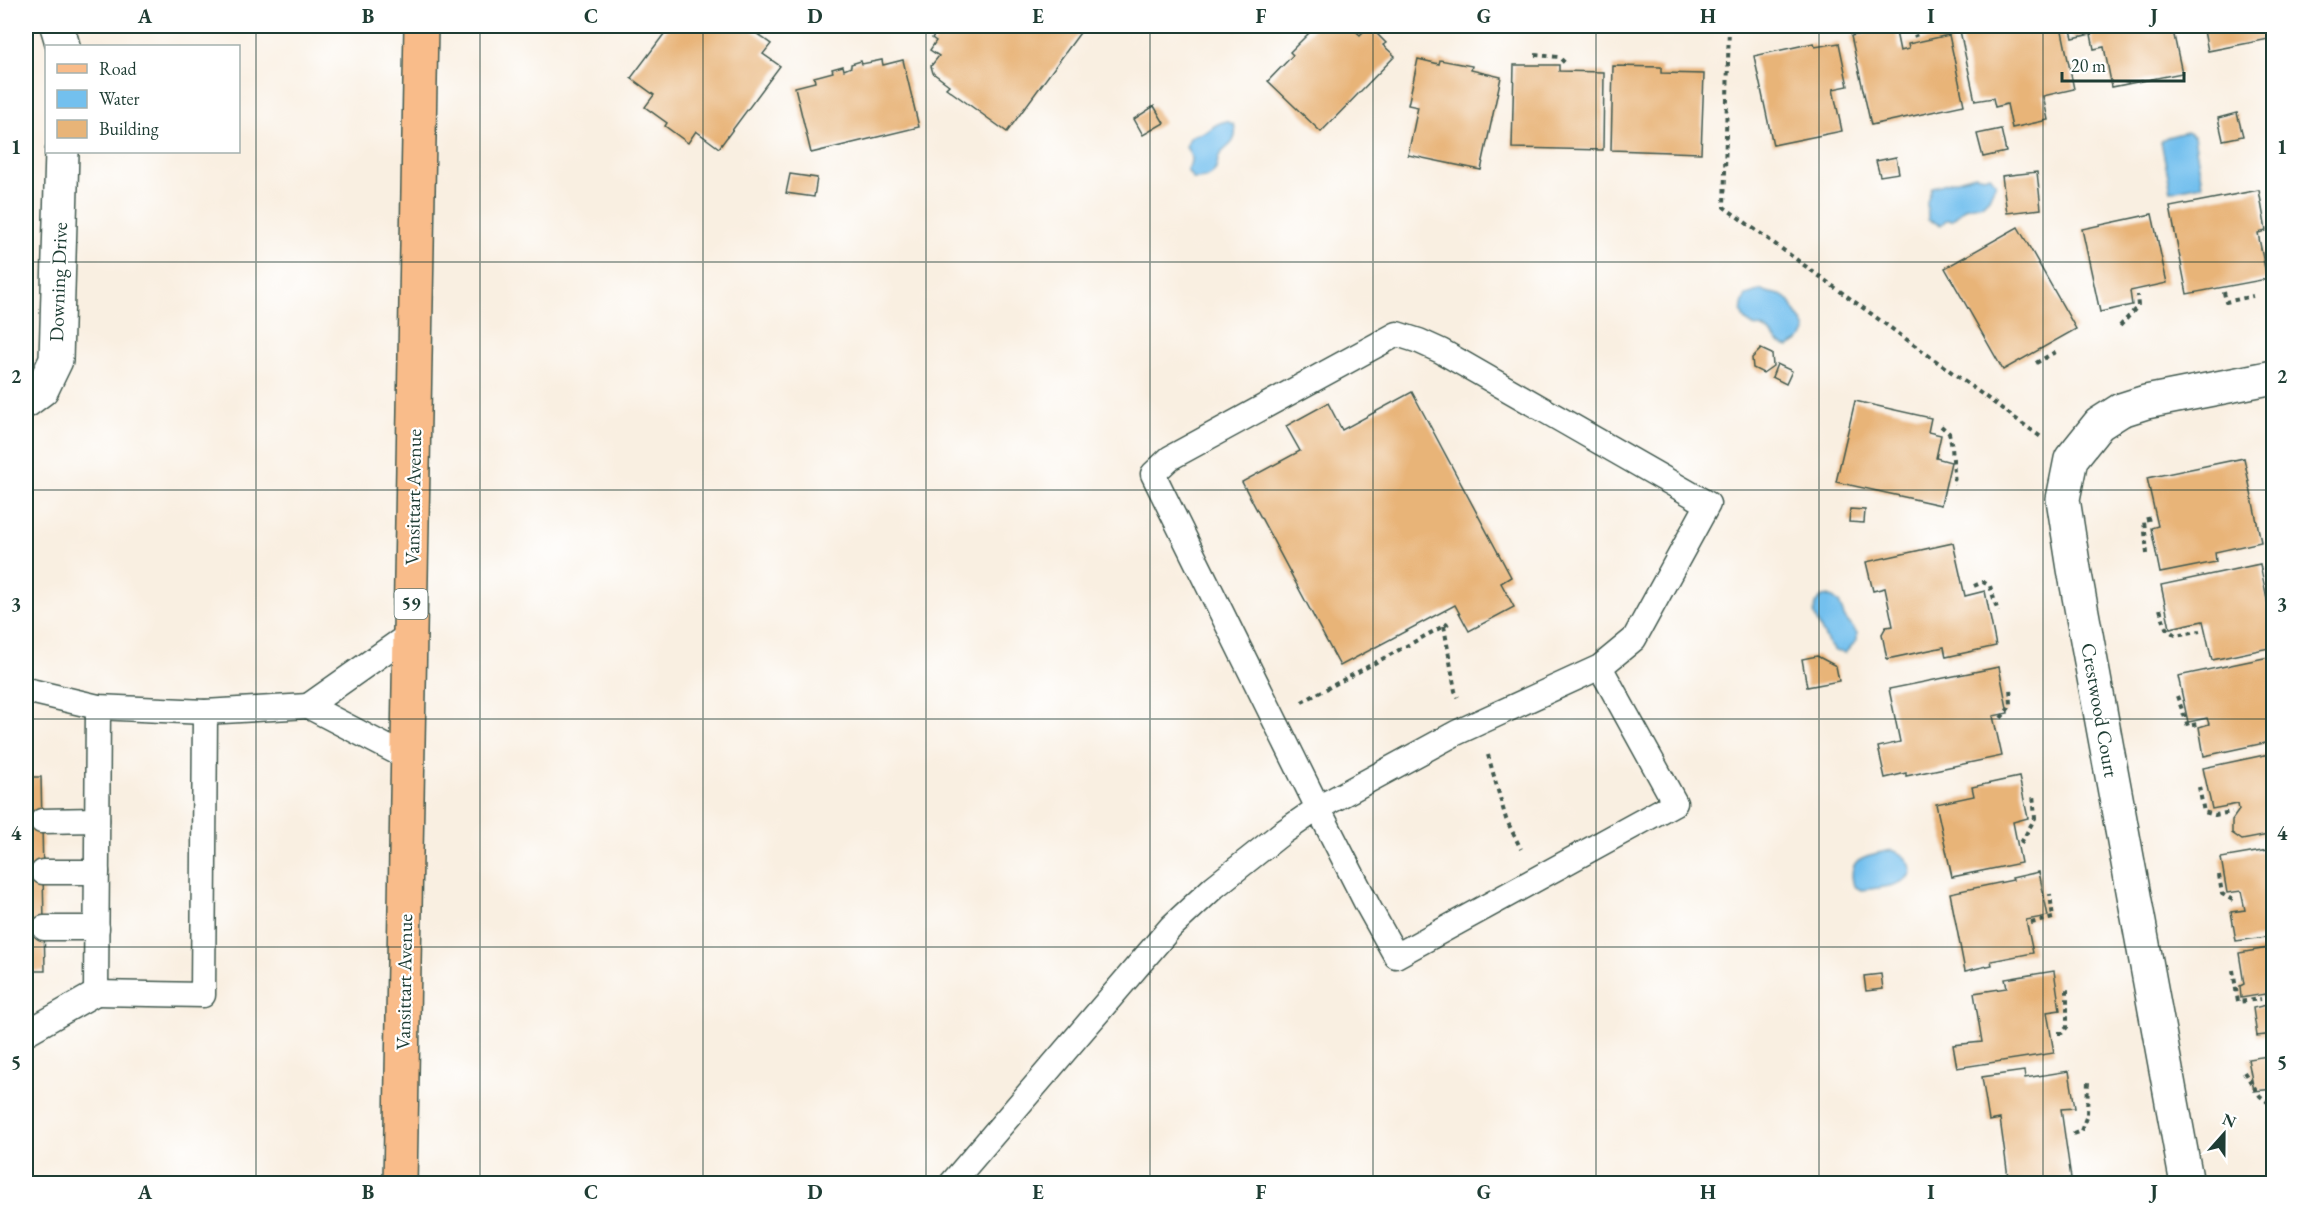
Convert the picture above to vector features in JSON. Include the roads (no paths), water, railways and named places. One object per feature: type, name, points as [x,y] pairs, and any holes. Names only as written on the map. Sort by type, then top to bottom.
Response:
[{"type":"main road","name":"Vansittart Avenue","points":[[400,1184],[422,26]]},
{"type":"street","points":[[57,26],[63,45]]},
{"type":"street","name":"Downing Drive","points":[[26,401],[42,390],[56,360],[62,153]]},
{"type":"street","name":"Crestwood Court","points":[[2187,1184],[2070,549],[2063,500],[2071,459],[2099,424],[2121,410],[2146,402],[2274,377]]},
{"type":"lane","points":[[951,1184],[1171,927],[1214,887],[1282,833],[1318,808],[1456,733],[1600,667],[1634,639],[1708,504],[1441,351],[1397,334],[1170,458],[1153,474],[1318,808],[1396,956],[1675,802],[1600,667]]},
{"type":"lane","points":[[308,706],[410,634]]},
{"type":"lane","points":[[26,690],[98,707],[205,712],[308,706],[408,758]]},
{"type":"lane","points":[[96,993],[98,707]]},
{"type":"lane","points":[[26,1033],[96,993],[203,994],[205,712]]},
{"type":"lane","points":[[42,820],[97,820]]},
{"type":"lane","points":[[43,872],[97,872]]},
{"type":"lane","points":[[44,928],[97,928]]},
{"type":"water","points":[[1227,121],[1235,127],[1233,142],[1220,154],[1213,173],[1205,178],[1193,179],[1187,170],[1191,161],[1186,147],[1188,141],[1193,135]]},
{"type":"water","points":[[2186,132],[2194,136],[2202,185],[2171,191],[2161,141]]},
{"type":"water","points":[[1975,175],[1984,177],[1989,175],[1996,183],[1989,198],[1983,204],[1964,208],[1953,220],[1946,220],[1941,225],[1928,220],[1927,202],[1932,187]]},
{"type":"water","points":[[1761,290],[1787,299],[1805,327],[1806,331],[1802,338],[1789,347],[1780,344],[1770,333],[1754,326],[1743,317],[1742,304],[1746,295]]},
{"type":"water","points":[[1831,596],[1839,603],[1845,618],[1857,633],[1857,640],[1845,653],[1835,651],[1829,645],[1814,615],[1815,604],[1822,597]]},
{"type":"water","points":[[1892,850],[1909,862],[1910,872],[1907,878],[1884,887],[1861,890],[1854,886],[1852,876],[1856,862],[1867,855]]}]
